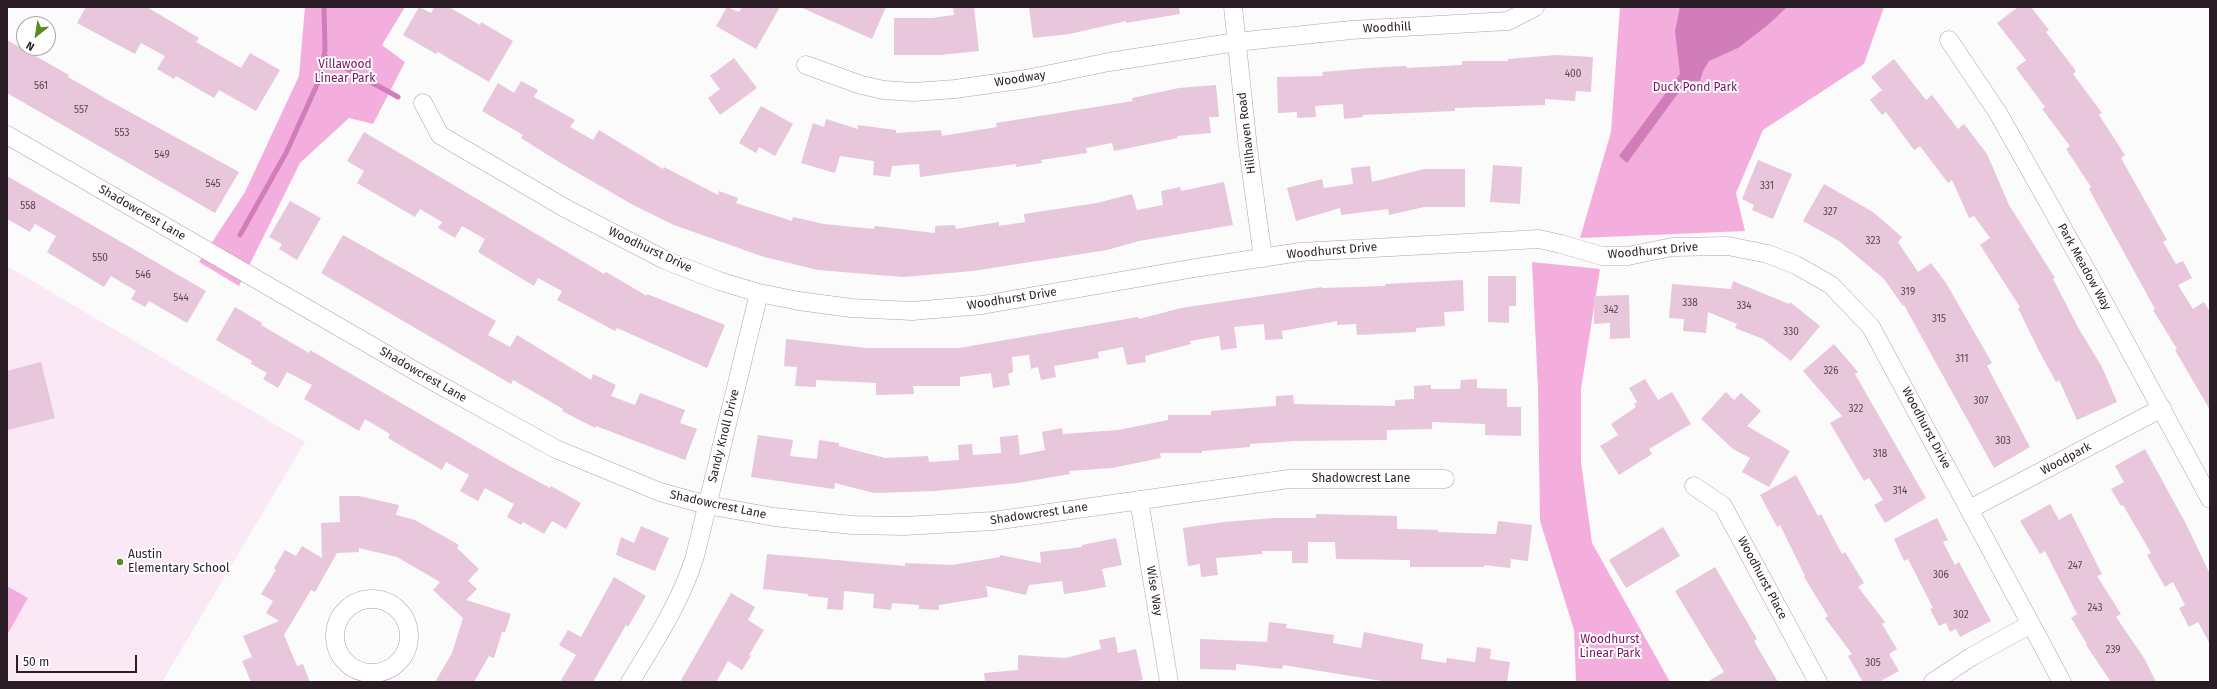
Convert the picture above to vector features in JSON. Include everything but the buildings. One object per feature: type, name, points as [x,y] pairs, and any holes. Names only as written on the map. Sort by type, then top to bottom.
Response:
[{"type":"street","name":"Hillhaven Road","points":[[1233,7],[1263,258]]},
{"type":"street","name":"Woodhill","points":[[1236,42],[1351,30],[1508,21],[1534,7]]},
{"type":"street","name":"Park Meadow Way","points":[[1949,40],[1998,113],[2162,408],[2210,498]]},
{"type":"street","name":"Woodway","points":[[806,65],[861,85],[884,90],[913,92],[955,89],[1026,79],[1109,62],[1236,42]]},
{"type":"street","name":"Woodhurst Drive","points":[[424,104],[440,135],[565,208],[665,260],[759,294],[851,308],[912,312],[982,305],[1300,252],[1370,247],[1539,239],[1602,256],[1628,256],[1672,247],[1728,246],[1768,254],[1796,265],[1831,286],[1871,327],[2062,682]]},
{"type":"street","name":"Shadowcrest Lane","points":[[7,134],[422,375],[556,449],[660,492],[707,505],[774,517],[852,525],[904,526],[993,521],[1289,479],[1445,480]]},
{"type":"street","name":"Sandy Knoll Drive","points":[[630,682],[677,604],[687,582],[696,556],[707,505],[759,294]]},
{"type":"street","name":"Woodpark","points":[[1970,509],[2162,408]]},
{"type":"street","name":"Woodhurst Place","points":[[1694,486],[1723,506],[1818,682]]},
{"type":"street","name":"Wise Way","points":[[1139,500],[1169,682]]},
{"type":"street","points":[[368,599],[388,602],[397,608],[404,616],[409,631],[408,646],[404,656],[380,677],[360,672],[352,667],[345,661],[336,644],[336,630],[340,618],[352,605],[368,599]]},
{"type":"street","points":[[1933,682],[1971,657],[2031,624]]},
{"type":"shaded area","points":[[1680,7],[1787,7],[1768,25],[1738,48],[1709,61],[1703,71],[1700,81],[1687,81],[1627,163],[1619,156],[1680,74],[1675,31]]},
{"type":"shaded area","name":"Austin Elementary School","points":[[7,266],[305,442],[162,682],[7,682]]},
{"type":"green space","name":"Villawood Linear Park","points":[[305,7],[405,7],[382,45],[405,62],[373,124],[349,118],[300,163],[239,286],[199,262],[245,192],[299,76]]},
{"type":"green space","name":"Duck Pond Park","points":[[1620,7],[1884,7],[1864,64],[1763,130],[1736,193],[1745,231],[1580,238],[1611,132]]},
{"type":"green space","name":"Woodhurst Linear Park","points":[[1532,262],[1600,269],[1581,389],[1581,462],[1592,543],[1670,682],[1576,682],[1574,630],[1540,521],[1538,389]]},
{"type":"green space","points":[[7,586],[28,598],[7,635]]},
{"type":"waterway","points":[[240,235],[286,153],[321,76],[325,50],[324,7]]},
{"type":"waterway","points":[[324,56],[398,97]]},
{"type":"place","name":"Austin Elementary School","points":[[120,562]]}]
